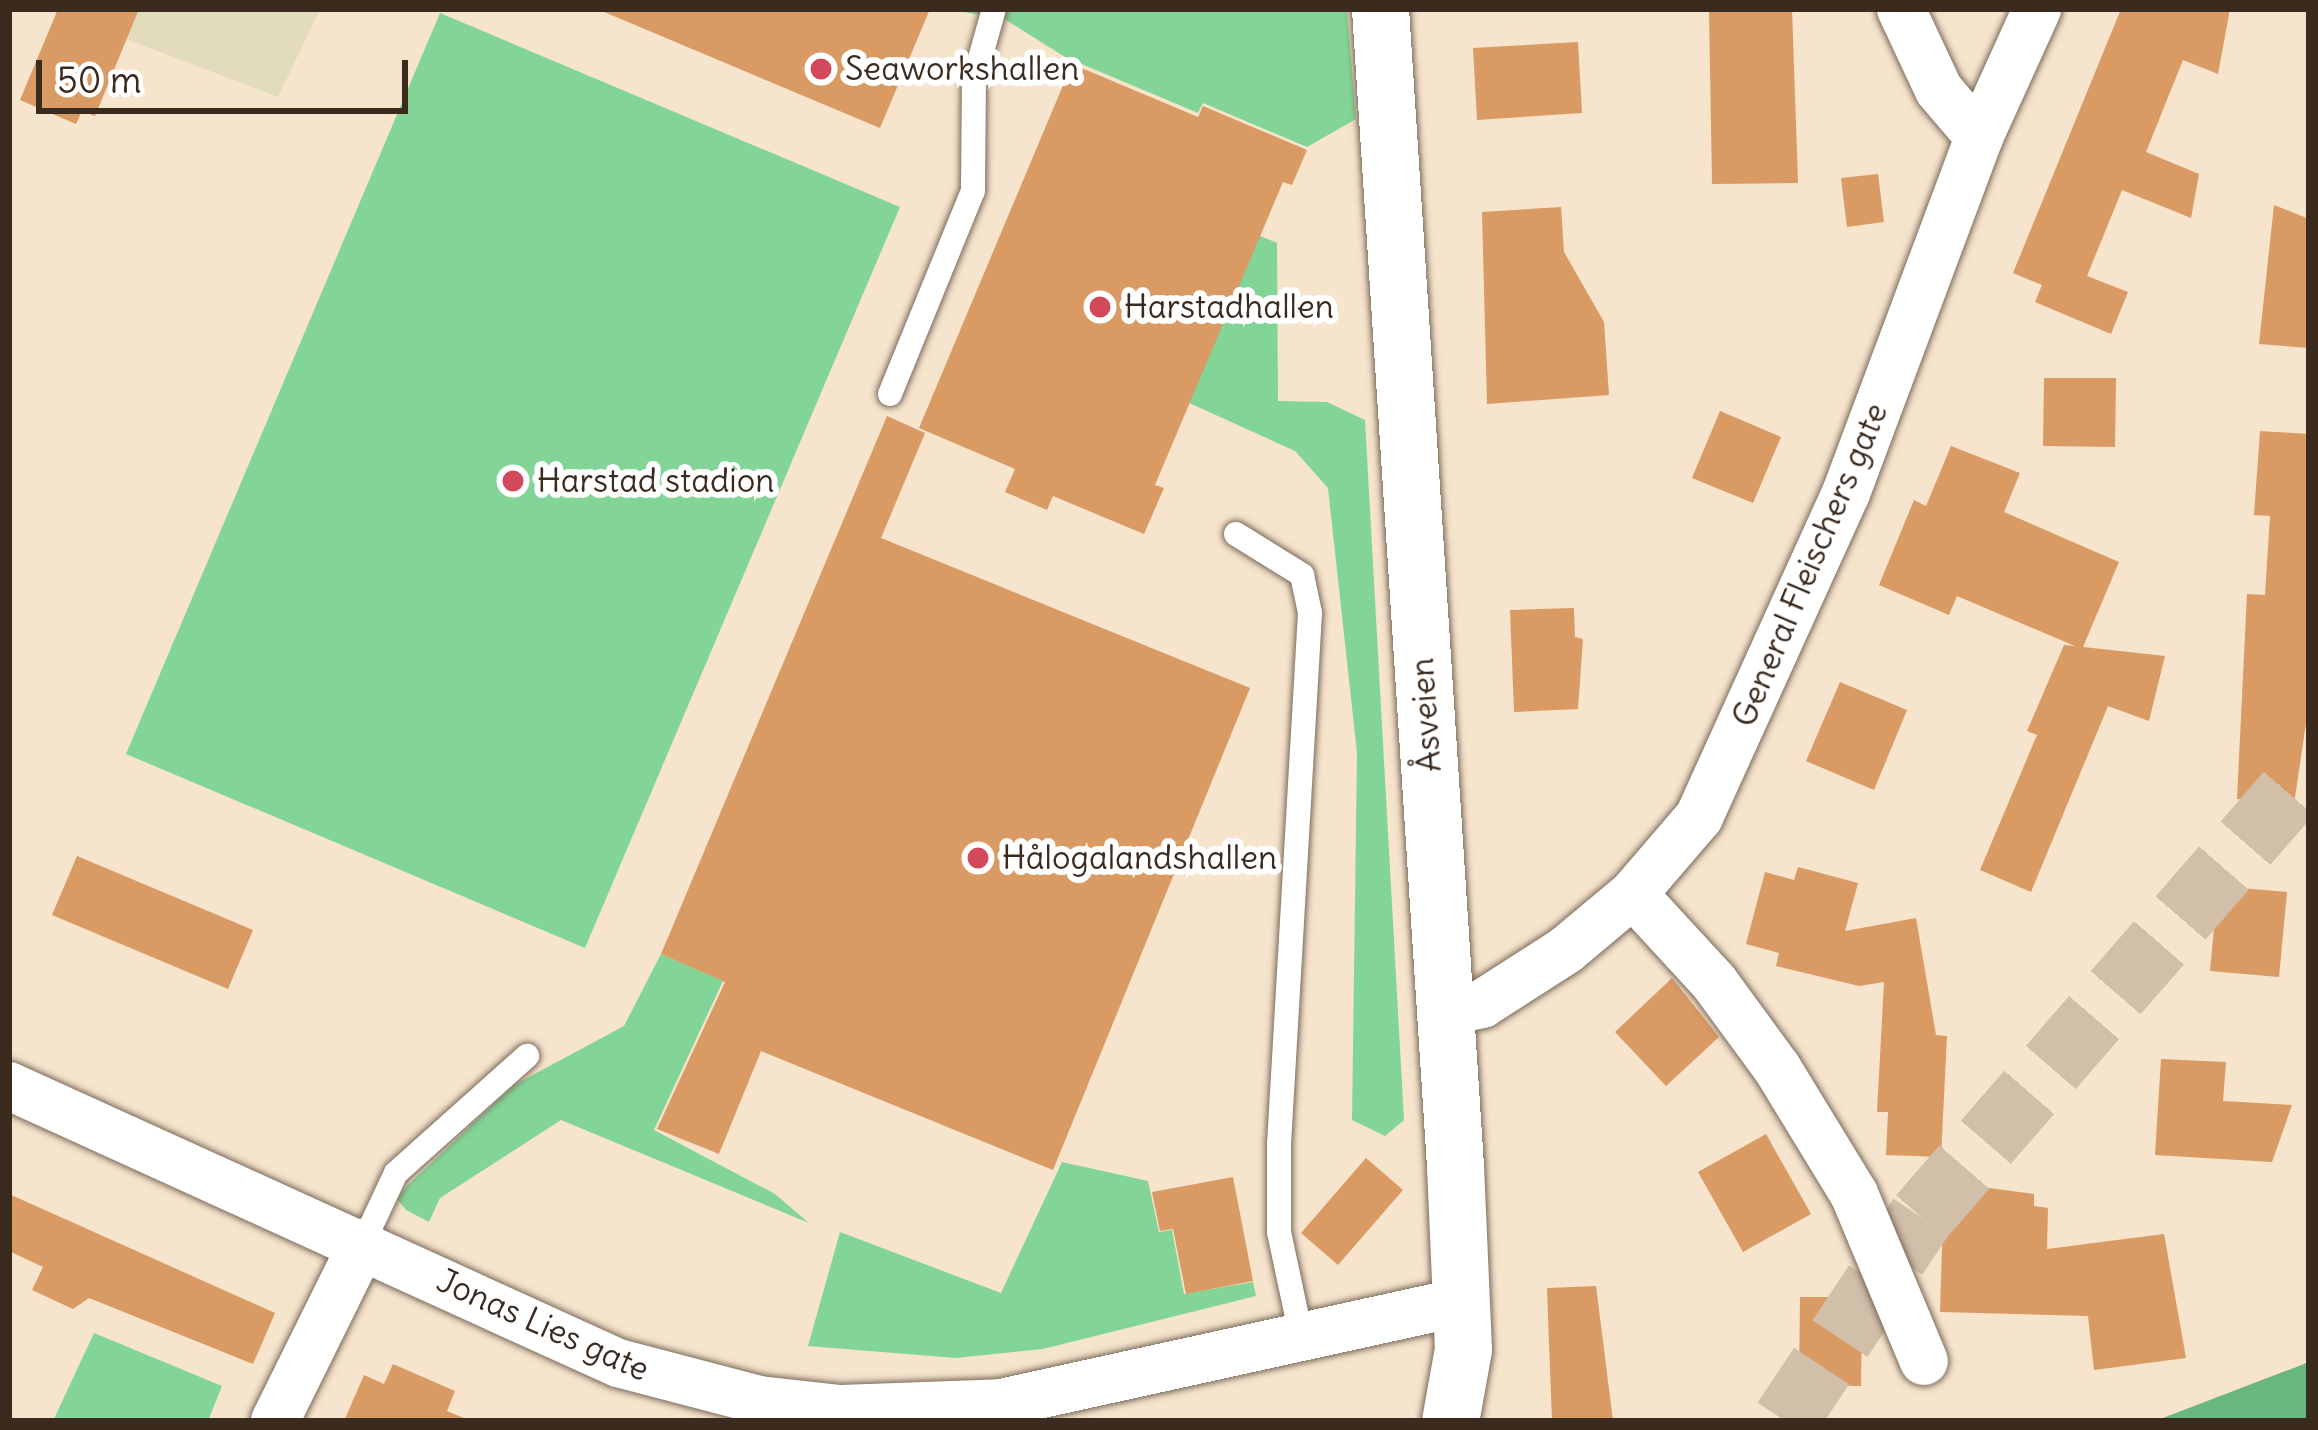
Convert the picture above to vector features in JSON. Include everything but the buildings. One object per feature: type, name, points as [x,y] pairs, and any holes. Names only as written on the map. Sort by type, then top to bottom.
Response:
[{"type":"street","name":"Åsveien","points":[[1380,9],[1461,1302],[1450,1421]]},
{"type":"street","points":[[1901,9],[1939,90],[1979,137]]},
{"type":"street","name":"General Fleischers gate","points":[[1445,1012],[1482,1004],[1633,893],[1699,817],[1846,493],[1979,137],[2037,9]]},
{"type":"street","points":[[1633,893],[1714,982],[1777,1068],[1854,1194],[1924,1361]]},
{"type":"street","name":"Jonas Lies gate","points":[[9,1086],[363,1243],[672,1402],[842,1409],[1001,1403],[1461,1302]]},
{"type":"street","points":[[275,1421],[363,1243]]},
{"type":"lane","points":[[890,394],[974,190],[974,80],[994,9]]},
{"type":"lane","points":[[1236,534],[1302,575],[1310,614],[1279,1144],[1279,1232],[1302,1340]]},
{"type":"lane","points":[[363,1243],[396,1173],[526,1056]]},
{"type":"shaded area","points":[[47,9],[320,9],[278,97]]},
{"type":"green space","points":[[1347,9],[1356,119],[1307,147],[1203,103],[1198,113],[1065,57],[1006,20],[959,11]]},
{"type":"green space","name":"Harstad stadion","points":[[440,13],[900,207],[585,948],[126,754]]},
{"type":"green space","points":[[1258,235],[1277,243],[1278,401],[1327,402],[1365,420],[1404,1120],[1385,1136],[1352,1120],[1357,753],[1328,488],[1295,451],[1187,402]]},
{"type":"green space","points":[[661,954],[723,981],[654,1130],[775,1194],[809,1223],[561,1120],[440,1198],[429,1222],[406,1210],[397,1199],[407,1186],[514,1085],[624,1026]]},
{"type":"green space","points":[[1062,1162],[1148,1181],[1159,1232],[1172,1230],[1184,1294],[1253,1282],[1256,1296],[1043,1349],[956,1358],[808,1346],[840,1232],[1001,1293]]},
{"type":"green space","points":[[94,1333],[222,1386],[208,1421],[53,1421]]},
{"type":"green space","points":[[2309,1361],[2309,1421],[2155,1421],[2304,1364]]},
{"type":"tunnel","points":[[1785,1421],[1921,1217],[2309,770]]},
{"type":"place","name":"Seaworkshallen","points":[[821,69]]},
{"type":"place","name":"Harstadhallen","points":[[1100,307]]},
{"type":"place","name":"Harstad stadion","points":[[513,481]]},
{"type":"place","name":"Hålogalandshallen","points":[[978,858]]}]
